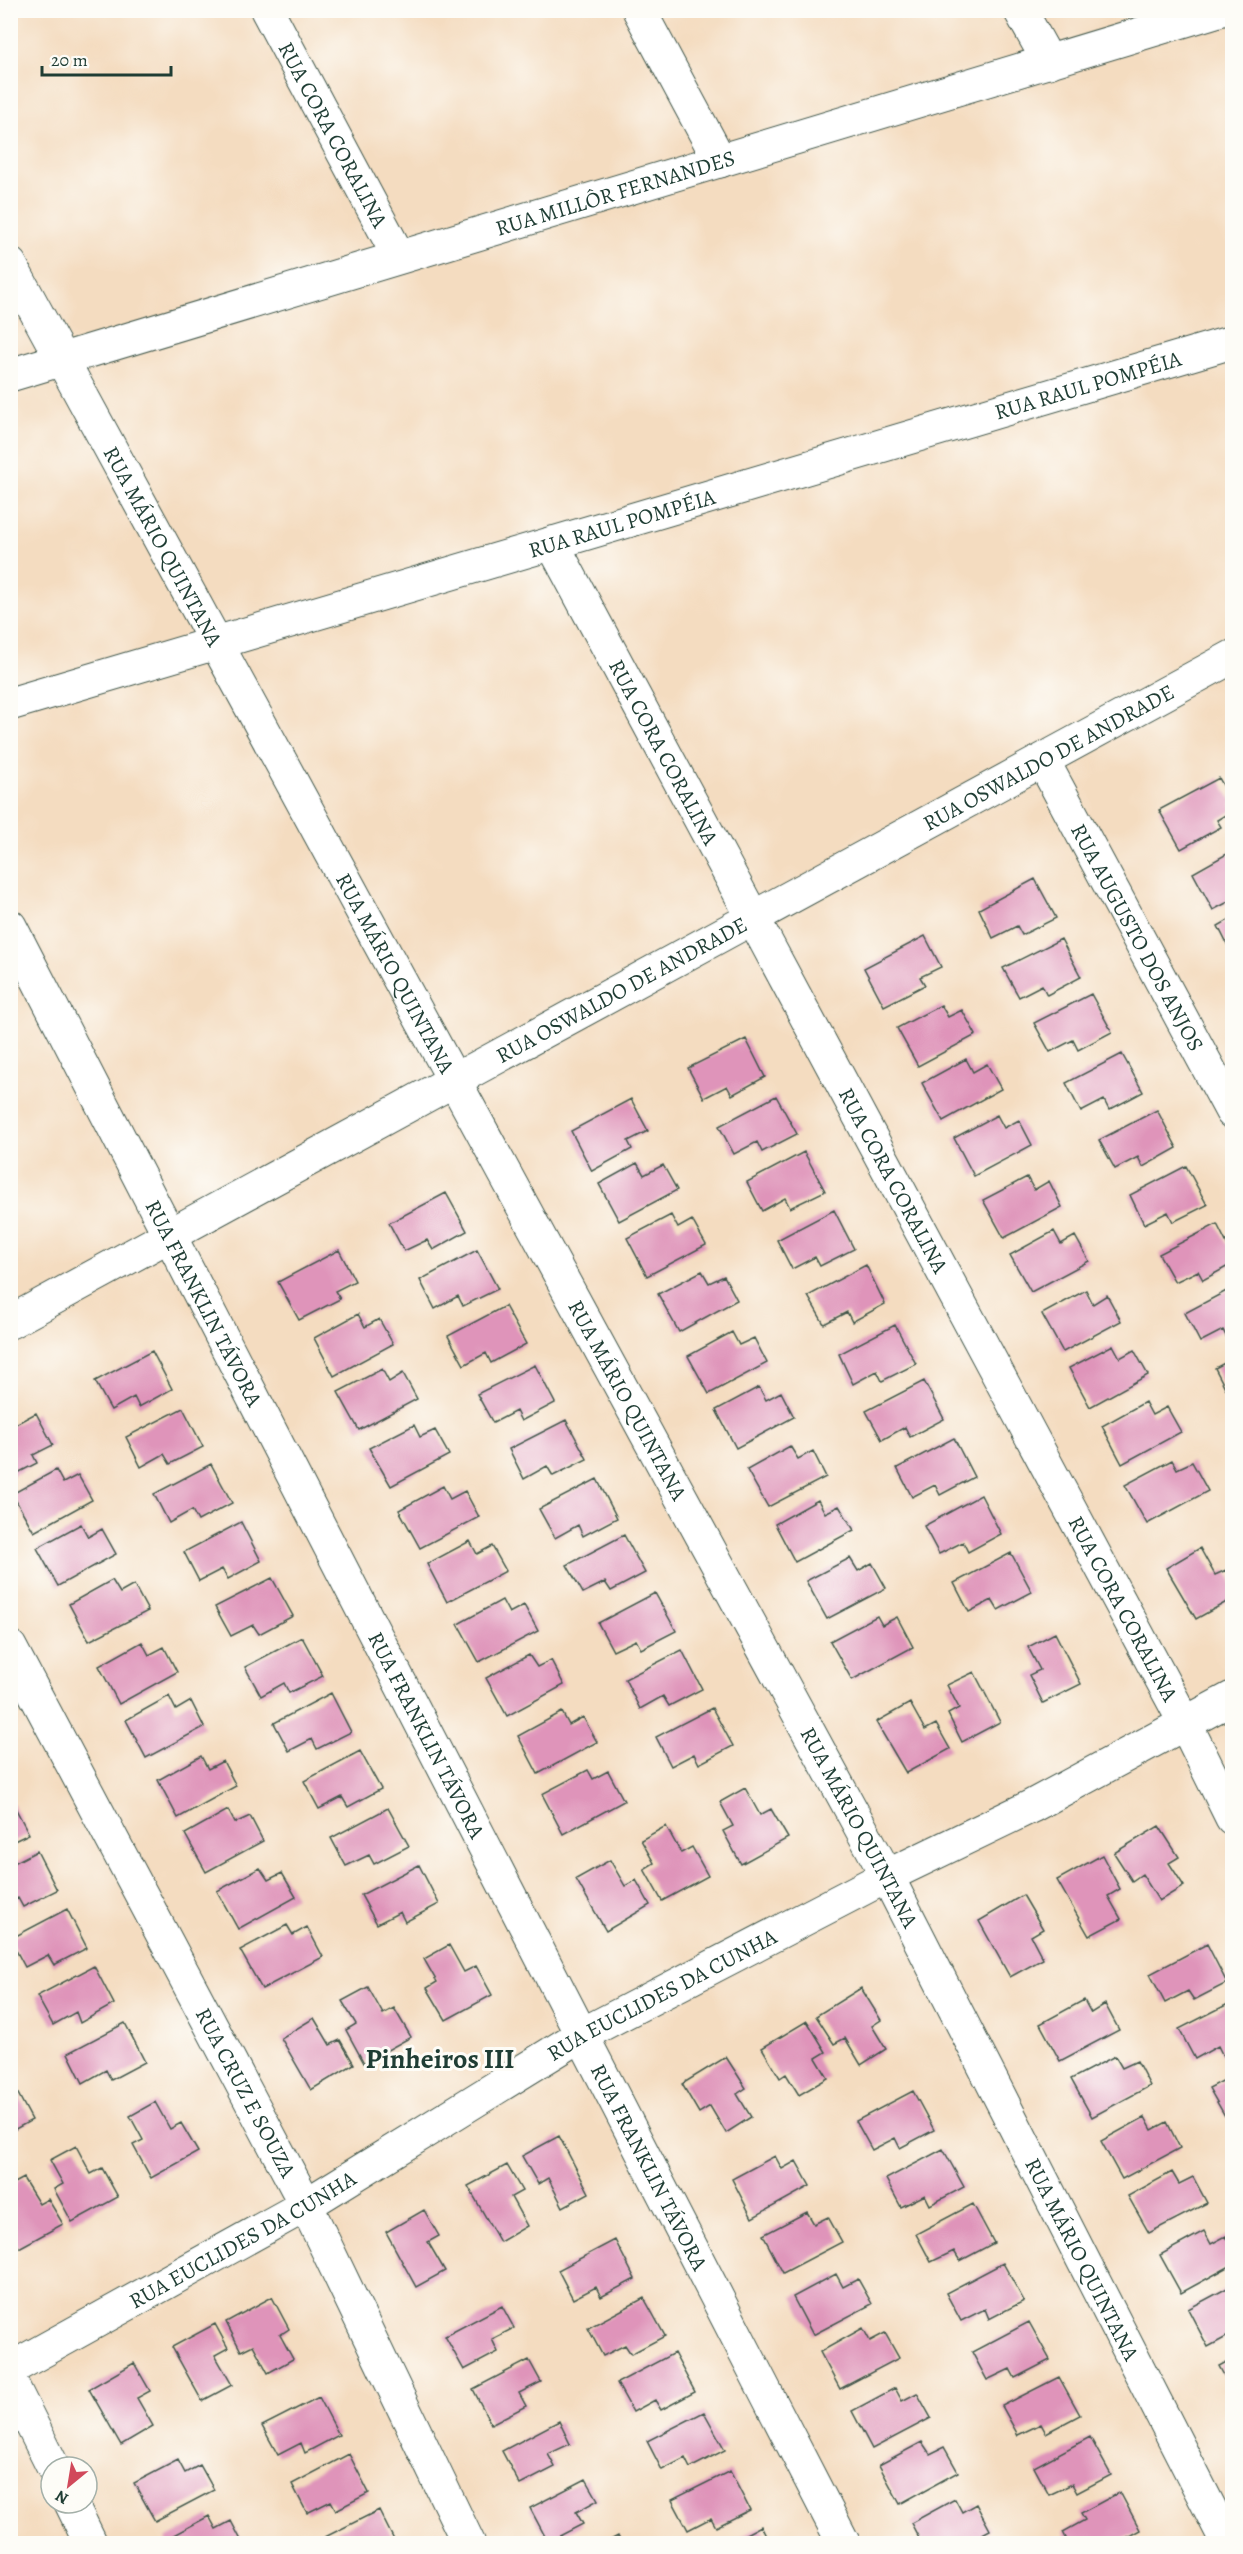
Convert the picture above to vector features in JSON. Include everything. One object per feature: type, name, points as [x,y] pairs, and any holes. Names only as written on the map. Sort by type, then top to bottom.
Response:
[{"type":"street","name":"RUA CORA CORALINA","points":[[267,10],[399,257]]},
{"type":"street","points":[[639,10],[720,161]]},
{"type":"street","points":[[1020,10],[1049,62]]},
{"type":"street","name":"RUA MILLÔR FERNANDES","points":[[10,375],[1219,10]]},
{"type":"street","name":"RUA MÁRIO QUINTANA","points":[[10,264],[886,1876],[1228,2544]]},
{"type":"street","name":"RUA RAUL POMPÉIA","points":[[10,704],[1233,342]]},
{"type":"street","name":"RUA CORA CORALINA","points":[[552,543],[1185,1723],[1233,1818]]},
{"type":"street","name":"RUA OSWALDO DE ANDRADE","points":[[10,1322],[1233,657]]},
{"type":"street","name":"RUA AUGUSTO DOS ANJOS","points":[[1043,760],[1233,1112]]},
{"type":"street","name":"RUA FRANKLIN TÁVORA","points":[[10,926],[844,2544]]},
{"type":"street","name":"RUA CRUZ E SOUZA","points":[[10,1647],[306,2205],[470,2544]]},
{"type":"street","name":"RUA EUCLIDES DA CUNHA","points":[[10,2369],[306,2205],[583,2034],[886,1876],[1032,1806],[1233,1698]]},
{"type":"street","points":[[10,2381],[47,2455]]},
{"type":"street","points":[[77,2515],[91,2544]]},
{"type":"building","points":[[1219,778],[1232,801],[1232,811],[1217,820],[1221,827],[1181,849],[1159,810]]},
{"type":"building","points":[[1232,851],[1232,900],[1213,910],[1193,873]]},
{"type":"building","points":[[1035,879],[1056,918],[1022,935],[1017,926],[993,938],[979,909]]},
{"type":"building","points":[[1232,918],[1232,954],[1218,926]]},
{"type":"building","points":[[925,936],[941,967],[920,977],[925,985],[884,1006],[864,968]]},
{"type":"building","points":[[1061,939],[1081,977],[1047,995],[1042,985],[1019,997],[1003,968]]},
{"type":"building","points":[[1091,994],[1112,1032],[1078,1050],[1073,1040],[1050,1052],[1034,1023]]},
{"type":"building","points":[[941,1005],[948,1017],[962,1010],[976,1035],[918,1066],[897,1028]]},
{"type":"building","points":[[746,1039],[765,1077],[732,1095],[727,1086],[704,1098],[688,1068]]},
{"type":"building","points":[[1122,1054],[1143,1092],[1109,1110],[1104,1100],[1081,1112],[1066,1083]]},
{"type":"building","points":[[966,1059],[973,1072],[987,1064],[1001,1089],[943,1121],[922,1083]]},
{"type":"building","points":[[776,1096],[797,1134],[762,1152],[757,1142],[734,1154],[719,1126]]},
{"type":"building","points":[[631,1099],[648,1131],[628,1141],[632,1149],[592,1171],[571,1131]]},
{"type":"building","points":[[1157,1110],[1177,1148],[1143,1167],[1138,1157],[1115,1169],[1099,1140]]},
{"type":"building","points":[[997,1115],[1004,1128],[1019,1120],[1032,1145],[974,1176],[954,1138]]},
{"type":"building","points":[[804,1152],[825,1191],[790,1208],[785,1198],[762,1211],[747,1182]]},
{"type":"building","points":[[637,1163],[644,1175],[663,1165],[677,1190],[619,1221],[599,1184]]},
{"type":"building","points":[[1186,1166],[1207,1205],[1173,1222],[1168,1212],[1144,1224],[1130,1195]]},
{"type":"building","points":[[1027,1177],[1034,1190],[1049,1181],[1062,1207],[1004,1238],[983,1200]]},
{"type":"building","points":[[446,1193],[467,1231],[433,1250],[427,1240],[404,1251],[389,1223]]},
{"type":"building","points":[[834,1210],[854,1249],[820,1266],[815,1257],[792,1269],[777,1240]]},
{"type":"building","points":[[671,1215],[678,1228],[692,1220],[706,1245],[647,1276],[627,1238]]},
{"type":"building","points":[[1217,1224],[1232,1254],[1232,1264],[1203,1280],[1198,1271],[1175,1282],[1159,1254]]},
{"type":"building","points":[[1054,1231],[1061,1244],[1075,1236],[1089,1261],[1031,1292],[1010,1255]]},
{"type":"building","points":[[339,1250],[355,1281],[335,1291],[340,1299],[299,1320],[278,1282]]},
{"type":"building","points":[[477,1250],[498,1289],[463,1306],[458,1296],[435,1309],[420,1280]]},
{"type":"building","points":[[866,1265],[885,1304],[852,1322],[847,1312],[824,1324],[808,1296]]},
{"type":"building","points":[[702,1271],[709,1283],[724,1276],[737,1300],[679,1332],[658,1294]]},
{"type":"building","points":[[1232,1288],[1232,1338],[1228,1340],[1223,1330],[1200,1342],[1185,1313]]},
{"type":"building","points":[[1086,1290],[1093,1304],[1107,1295],[1121,1321],[1063,1352],[1042,1314]]},
{"type":"building","points":[[505,1306],[526,1344],[491,1363],[486,1353],[464,1365],[448,1336]]},
{"type":"building","points":[[358,1314],[365,1327],[379,1319],[393,1344],[334,1376],[314,1338]]},
{"type":"building","points":[[895,1325],[916,1364],[882,1381],[877,1371],[853,1384],[839,1354]]},
{"type":"building","points":[[732,1332],[739,1345],[754,1338],[767,1363],[709,1394],[688,1356]]},
{"type":"building","points":[[1113,1345],[1120,1358],[1134,1350],[1148,1375],[1090,1407],[1069,1368]]},
{"type":"building","points":[[152,1351],[172,1389],[139,1407],[134,1397],[111,1410],[95,1381]]},
{"type":"building","points":[[1232,1359],[1232,1396],[1230,1397],[1215,1368]]},
{"type":"building","points":[[535,1365],[555,1403],[521,1421],[516,1411],[493,1423],[477,1394]]},
{"type":"building","points":[[382,1369],[389,1382],[403,1373],[417,1399],[359,1430],[338,1392]]},
{"type":"building","points":[[924,1381],[944,1419],[910,1437],[905,1427],[882,1440],[866,1411]]},
{"type":"building","points":[[759,1387],[766,1400],[781,1392],[794,1417],[736,1448],[716,1410]]},
{"type":"building","points":[[1145,1402],[1152,1415],[1167,1407],[1181,1432],[1122,1464],[1102,1426]]},
{"type":"building","points":[[183,1408],[203,1447],[170,1464],[164,1454],[141,1467],[126,1437]]},
{"type":"building","points":[[36,1413],[53,1445],[33,1455],[37,1463],[10,1477],[10,1427]]},
{"type":"building","points":[[566,1420],[587,1459],[553,1476],[547,1466],[524,1479],[509,1449]]},
{"type":"building","points":[[414,1425],[420,1437],[435,1430],[449,1455],[391,1486],[369,1448]]},
{"type":"building","points":[[954,1438],[974,1477],[940,1495],[935,1485],[912,1497],[897,1468]]},
{"type":"building","points":[[790,1446],[798,1459],[813,1451],[826,1477],[768,1507],[747,1470]]},
{"type":"building","points":[[1172,1460],[1177,1469],[1192,1462],[1208,1491],[1147,1524],[1125,1485]]},
{"type":"building","points":[[211,1464],[232,1503],[198,1521],[192,1510],[169,1523],[154,1494]]},
{"type":"building","points":[[56,1470],[63,1483],[78,1475],[92,1500],[34,1532],[12,1494]]},
{"type":"building","points":[[597,1479],[617,1518],[583,1536],[578,1525],[555,1538],[539,1509]]},
{"type":"building","points":[[443,1486],[450,1499],[465,1491],[479,1517],[420,1548],[399,1510]]},
{"type":"building","points":[[981,1495],[1001,1534],[968,1552],[963,1542],[939,1554],[924,1526]]},
{"type":"building","points":[[818,1500],[825,1513],[839,1506],[854,1530],[795,1562],[775,1524]]},
{"type":"building","points":[[241,1522],[261,1561],[228,1579],[222,1569],[199,1581],[184,1552]]},
{"type":"building","points":[[81,1524],[88,1537],[102,1529],[116,1554],[58,1586],[37,1548]]},
{"type":"building","points":[[624,1535],[645,1573],[611,1591],[605,1582],[583,1593],[567,1565]]},
{"type":"building","points":[[470,1541],[477,1554],[492,1546],[506,1571],[447,1602],[427,1564]]},
{"type":"building","points":[[1200,1548],[1215,1575],[1226,1570],[1232,1581],[1232,1599],[1196,1619],[1166,1568]]},
{"type":"building","points":[[1011,1553],[1032,1592],[998,1610],[992,1600],[969,1612],[954,1583]]},
{"type":"building","points":[[850,1558],[858,1571],[872,1563],[886,1588],[827,1619],[806,1581]]},
{"type":"building","points":[[272,1578],[293,1616],[259,1634],[253,1625],[231,1636],[215,1607]]},
{"type":"building","points":[[112,1580],[120,1593],[134,1585],[148,1611],[89,1641],[69,1604]]},
{"type":"building","points":[[655,1593],[676,1631],[641,1649],[636,1640],[613,1651],[598,1623]]},
{"type":"building","points":[[502,1600],[509,1613],[524,1605],[538,1631],[479,1662],[458,1624]]},
{"type":"building","points":[[877,1616],[882,1625],[897,1617],[913,1647],[852,1680],[830,1641]]},
{"type":"building","points":[[1055,1633],[1081,1684],[1043,1703],[1029,1675],[1040,1670],[1028,1647]]},
{"type":"building","points":[[302,1637],[323,1676],[289,1693],[284,1683],[261,1696],[245,1667]]},
{"type":"building","points":[[142,1642],[149,1655],[164,1647],[177,1672],[119,1704],[99,1666]]},
{"type":"building","points":[[682,1650],[702,1689],[669,1706],[663,1696],[640,1709],[625,1679]]},
{"type":"building","points":[[529,1655],[537,1667],[551,1660],[564,1685],[507,1716],[486,1678]]},
{"type":"building","points":[[974,1672],[1000,1722],[962,1742],[948,1714],[959,1708],[947,1685]]},
{"type":"building","points":[[331,1693],[351,1732],[317,1749],[312,1739],[289,1751],[274,1723]]},
{"type":"building","points":[[169,1696],[176,1710],[191,1701],[204,1727],[146,1758],[126,1720]]},
{"type":"building","points":[[910,1703],[925,1730],[936,1724],[950,1749],[906,1773],[876,1722]]},
{"type":"building","points":[[712,1708],[733,1746],[699,1764],[694,1754],[671,1766],[656,1737]]},
{"type":"building","points":[[562,1712],[569,1725],[583,1717],[597,1742],[538,1774],[518,1736]]},
{"type":"building","points":[[360,1751],[381,1789],[348,1807],[342,1797],[319,1809],[304,1781]]},
{"type":"building","points":[[201,1756],[208,1769],[223,1761],[236,1786],[178,1818],[158,1780]]},
{"type":"building","points":[[588,1770],[593,1779],[608,1771],[624,1801],[563,1834],[542,1794]]},
{"type":"building","points":[[745,1788],[760,1815],[771,1809],[788,1838],[741,1864],[723,1831],[733,1826],[720,1802]]},
{"type":"building","points":[[10,1798],[29,1834],[10,1843]]},
{"type":"building","points":[[388,1808],[409,1846],[374,1864],[369,1855],[346,1866],[331,1838]]},
{"type":"building","points":[[228,1810],[235,1823],[250,1816],[263,1841],[206,1872],[185,1834]]},
{"type":"building","points":[[666,1826],[681,1853],[692,1847],[708,1876],[662,1901],[644,1869],[654,1863],[641,1840]]},
{"type":"building","points":[[1159,1826],[1179,1857],[1169,1863],[1184,1886],[1159,1901],[1142,1874],[1132,1881],[1114,1853]]},
{"type":"building","points":[[37,1851],[57,1890],[23,1907],[18,1898],[10,1902],[10,1865]]},
{"type":"building","points":[[1102,1855],[1120,1889],[1108,1896],[1121,1919],[1089,1936],[1057,1880]]},
{"type":"building","points":[[610,1860],[625,1886],[636,1880],[650,1905],[606,1931],[576,1879]]},
{"type":"building","points":[[419,1865],[439,1904],[405,1922],[400,1912],[377,1924],[361,1895]]},
{"type":"building","points":[[260,1868],[268,1880],[282,1873],[296,1897],[238,1929],[217,1891]]},
{"type":"building","points":[[1023,1895],[1043,1929],[1031,1936],[1043,1959],[1010,1977],[979,1921]]},
{"type":"building","points":[[67,1909],[87,1948],[54,1965],[48,1955],[25,1967],[10,1939]]},
{"type":"building","points":[[287,1925],[293,1935],[307,1927],[323,1957],[262,1989],[240,1950]]},
{"type":"building","points":[[1207,1944],[1227,1983],[1194,2000],[1188,1991],[1165,2003],[1150,1974]]},
{"type":"building","points":[[449,1945],[464,1972],[476,1966],[492,1995],[446,2020],[427,1988],[437,1982],[424,1959]]},
{"type":"building","points":[[94,1966],[114,2004],[80,2023],[76,2012],[53,2025],[37,1996]]},
{"type":"building","points":[[368,1987],[383,2014],[394,2008],[411,2037],[364,2063],[346,2030],[356,2024],[342,2001]]},
{"type":"building","points":[[861,1988],[881,2020],[872,2026],[886,2049],[861,2065],[845,2038],[834,2044],[816,2016]]},
{"type":"building","points":[[1084,2000],[1091,2013],[1105,2004],[1119,2030],[1060,2061],[1040,2024]]},
{"type":"building","points":[[1232,2002],[1232,2051],[1223,2056],[1218,2046],[1195,2059],[1179,2029]]},
{"type":"building","points":[[314,2018],[330,2045],[340,2040],[354,2064],[311,2090],[281,2038]]},
{"type":"building","points":[[807,2021],[826,2052],[816,2058],[828,2078],[799,2095],[786,2074],[780,2078],[762,2048]]},
{"type":"building","points":[[125,2023],[145,2062],[111,2080],[106,2070],[83,2083],[68,2053]]},
{"type":"building","points":[[1115,2056],[1122,2068],[1137,2061],[1150,2086],[1092,2117],[1071,2079]]},
{"type":"building","points":[[726,2057],[746,2088],[737,2094],[751,2117],[726,2133],[710,2106],[699,2113],[682,2084]]},
{"type":"building","points":[[1232,2076],[1232,2112],[1225,2116],[1209,2088]]},
{"type":"building","points":[[16,2090],[32,2120],[10,2132],[10,2093]]},
{"type":"building","points":[[913,2091],[934,2130],[900,2148],[895,2138],[872,2150],[856,2121]]},
{"type":"building","points":[[155,2102],[170,2129],[181,2123],[198,2152],[151,2178],[133,2145],[143,2140],[130,2116]]},
{"type":"building","points":[[1145,2117],[1152,2130],[1167,2122],[1180,2148],[1122,2179],[1101,2141]]},
{"type":"building","points":[[559,2136],[589,2193],[563,2207],[548,2178],[538,2184],[522,2156]]},
{"type":"building","points":[[76,2146],[91,2174],[102,2168],[118,2197],[72,2222],[54,2189],[63,2184],[50,2160]]},
{"type":"building","points":[[943,2149],[964,2187],[930,2205],[925,2195],[901,2207],[886,2179]]},
{"type":"building","points":[[775,2156],[782,2169],[796,2161],[810,2186],[752,2218],[732,2179]]},
{"type":"building","points":[[507,2165],[522,2191],[511,2197],[527,2226],[500,2242],[468,2186]]},
{"type":"building","points":[[1172,2172],[1179,2184],[1193,2177],[1207,2203],[1149,2233],[1128,2196]]},
{"type":"building","points":[[23,2178],[39,2204],[48,2199],[63,2224],[19,2248],[10,2233],[10,2185]]},
{"type":"building","points":[[973,2204],[994,2243],[960,2261],[954,2251],[931,2262],[916,2234]]},
{"type":"building","points":[[424,2210],[439,2236],[428,2242],[445,2271],[416,2287],[386,2232]]},
{"type":"building","points":[[807,2212],[814,2224],[828,2217],[842,2242],[783,2273],[763,2235]]},
{"type":"building","points":[[1204,2231],[1211,2244],[1226,2236],[1232,2249],[1232,2265],[1181,2293],[1160,2255]]},
{"type":"building","points":[[615,2240],[635,2279],[601,2297],[596,2287],[573,2299],[558,2270]]},
{"type":"building","points":[[1003,2263],[1024,2301],[989,2319],[985,2309],[961,2321],[946,2293]]},
{"type":"building","points":[[836,2274],[843,2287],[858,2279],[872,2304],[813,2335],[793,2297]]},
{"type":"building","points":[[1231,2286],[1232,2334],[1208,2347],[1188,2309]]},
{"type":"building","points":[[272,2297],[289,2329],[280,2335],[293,2359],[268,2373],[253,2345],[241,2351],[226,2322]]},
{"type":"building","points":[[644,2298],[665,2336],[631,2354],[625,2345],[603,2356],[588,2328]]},
{"type":"building","points":[[502,2306],[514,2328],[492,2339],[498,2352],[464,2370],[445,2336]]},
{"type":"building","points":[[1029,2322],[1050,2360],[1015,2378],[1010,2369],[987,2380],[972,2352]]},
{"type":"building","points":[[215,2324],[228,2348],[215,2355],[232,2385],[202,2401],[172,2347]]},
{"type":"building","points":[[863,2328],[870,2341],[885,2333],[899,2358],[840,2389],[820,2352]]},
{"type":"building","points":[[674,2353],[695,2392],[661,2410],[655,2400],[633,2412],[617,2383]]},
{"type":"building","points":[[1232,2359],[1232,2390],[1219,2366]]},
{"type":"building","points":[[529,2360],[541,2382],[519,2393],[526,2406],[491,2424],[473,2389]]},
{"type":"building","points":[[134,2363],[150,2391],[137,2398],[153,2426],[121,2445],[89,2389]]},
{"type":"building","points":[[1059,2377],[1080,2415],[1046,2433],[1041,2424],[1018,2435],[1002,2406]]},
{"type":"building","points":[[895,2388],[902,2401],[917,2393],[931,2418],[872,2449],[852,2411]]},
{"type":"building","points":[[319,2397],[339,2435],[305,2453],[301,2443],[278,2455],[262,2426]]},
{"type":"building","points":[[704,2412],[725,2450],[690,2468],[685,2458],[662,2470],[647,2441]]},
{"type":"building","points":[[559,2421],[570,2444],[548,2454],[555,2467],[520,2485],[502,2451]]},
{"type":"building","points":[[1090,2437],[1111,2475],[1077,2493],[1072,2484],[1049,2495],[1034,2467]]},
{"type":"building","points":[[922,2442],[930,2454],[944,2447],[958,2472],[900,2504],[879,2465]]},
{"type":"building","points":[[349,2454],[369,2493],[336,2510],[331,2501],[307,2513],[292,2484]]},
{"type":"building","points":[[178,2460],[185,2473],[200,2465],[214,2490],[155,2521],[134,2483]]},
{"type":"building","points":[[730,2471],[750,2510],[716,2527],[711,2518],[688,2530],[672,2500]]},
{"type":"building","points":[[586,2479],[598,2500],[576,2512],[583,2524],[548,2542],[530,2508]]},
{"type":"building","points":[[1120,2492],[1140,2530],[1115,2544],[1069,2544],[1063,2532],[1085,2520],[1081,2513]]},
{"type":"building","points":[[955,2499],[962,2512],[976,2504],[990,2530],[964,2544],[922,2544],[911,2523]]},
{"type":"building","points":[[379,2510],[396,2544],[324,2544],[321,2539]]},
{"type":"building","points":[[209,2516],[216,2529],[231,2521],[243,2544],[168,2544],[166,2539]]},
{"type":"building","points":[[761,2526],[770,2544],[727,2544]]},
{"type":"building","points":[[618,2536],[622,2544],[603,2544]]},
{"type":"district","name":"Pinheiros III","points":[[440,2058]]}]
